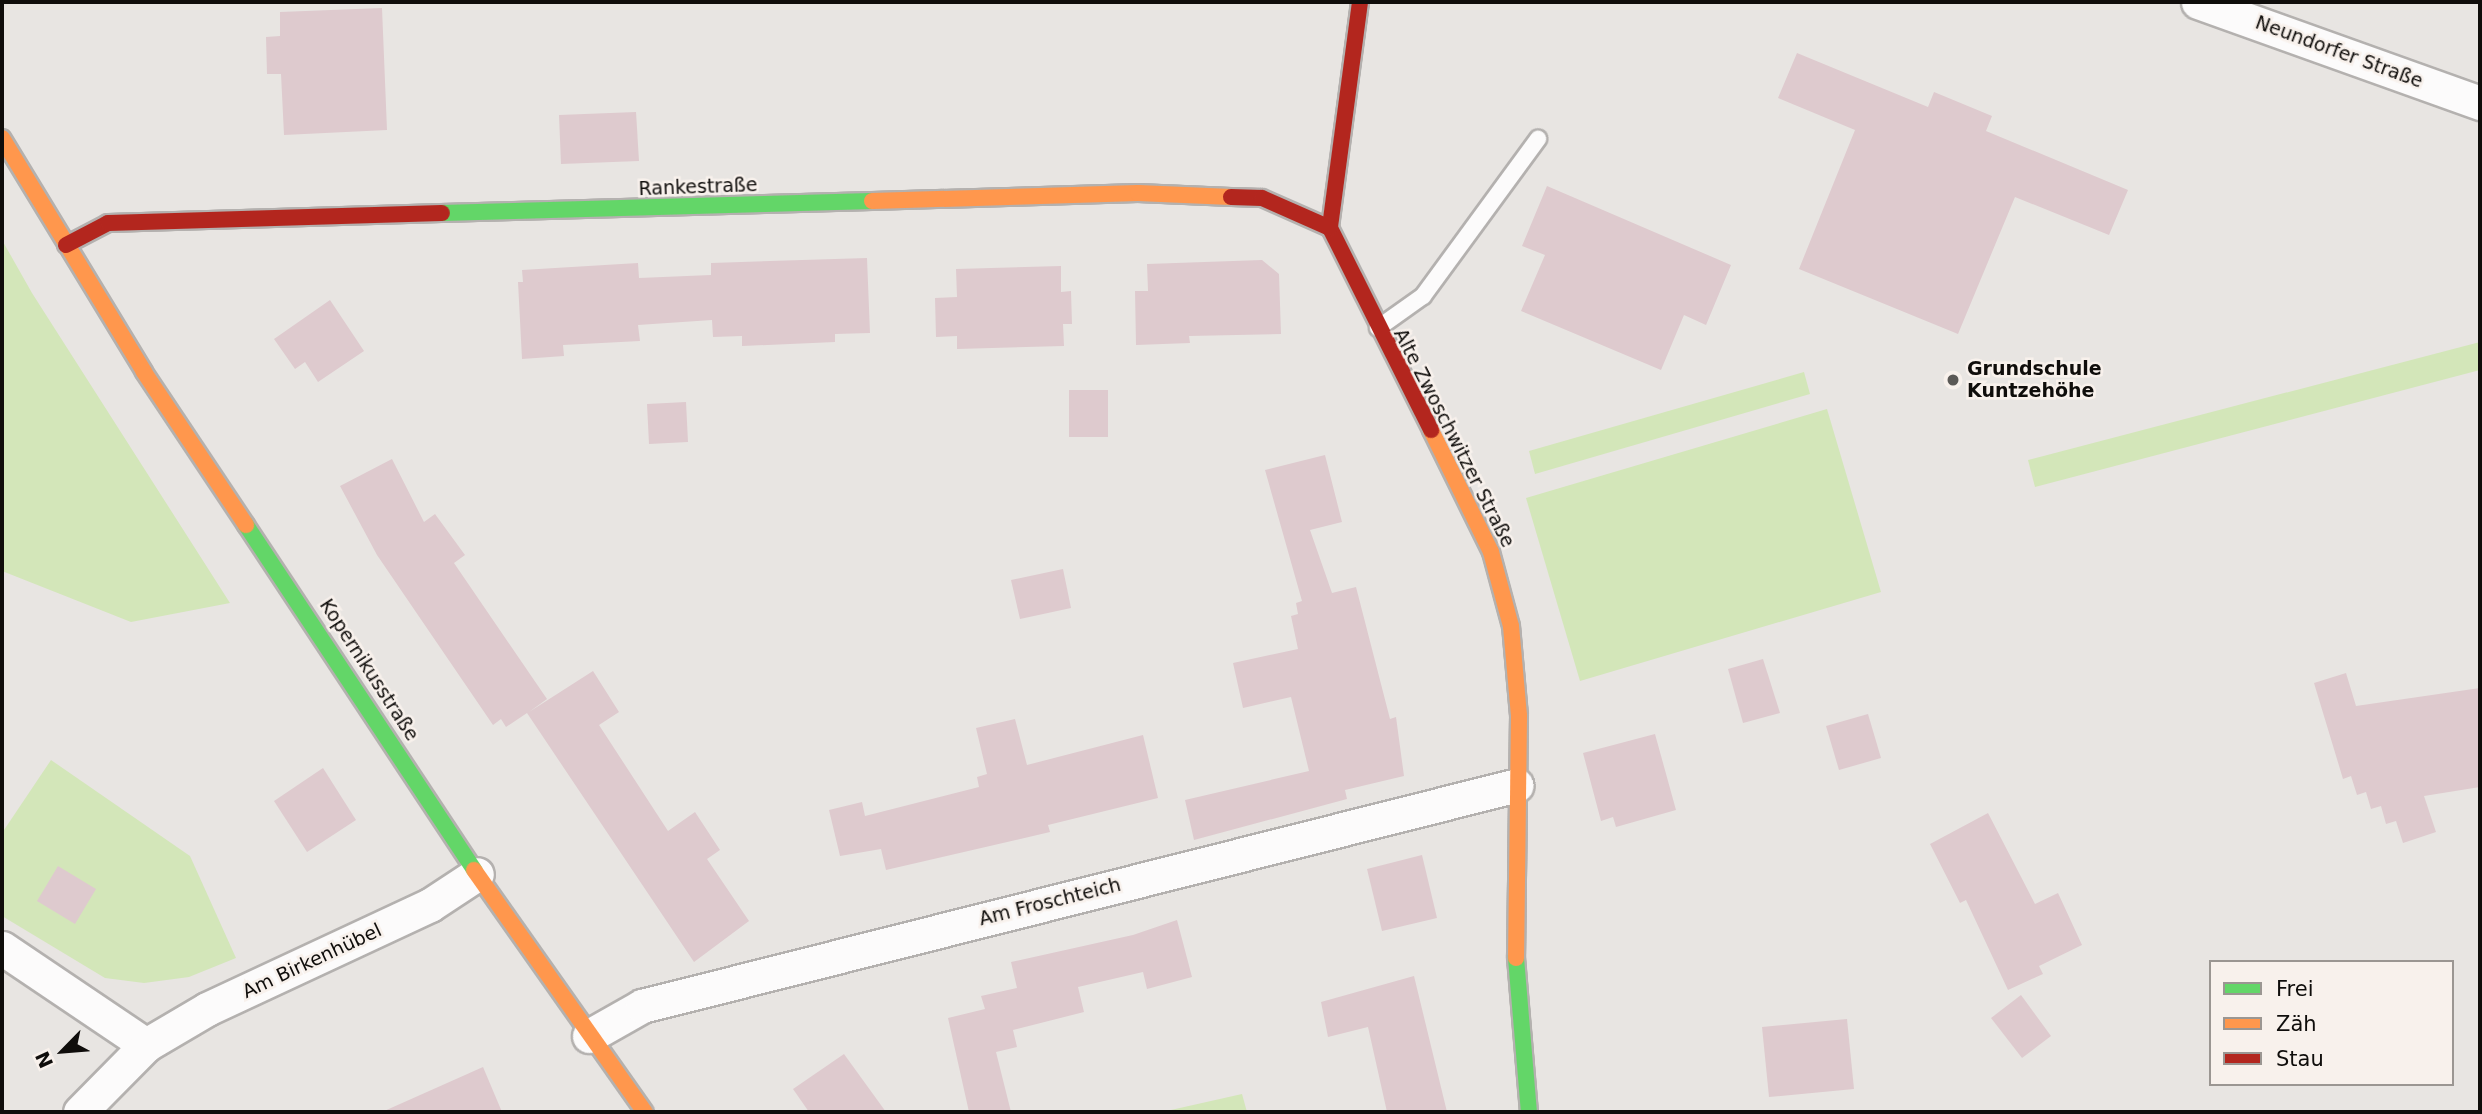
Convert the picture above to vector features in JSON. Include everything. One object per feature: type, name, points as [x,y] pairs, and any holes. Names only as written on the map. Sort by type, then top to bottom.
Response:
[{"type":"street","points":[[1331,228],[1360,2]]},
{"type":"street","name":"Neundorfer Straße","points":[[2198,2],[2480,103]]},
{"type":"street","name":"Kopernikusstraße","points":[[2,138],[65,245],[477,874],[645,1112]]},
{"type":"street","name":"Rankestraße","points":[[65,245],[108,223],[1138,193],[1262,198],[1331,228]]},
{"type":"street","name":"Alte Zwoschwitzer Straße","points":[[1331,228],[1376,330],[1491,552],[1511,626],[1519,716],[1516,991],[1529,1112]]},
{"type":"street","name":"Am Froschteich","points":[[589,1036],[642,1006],[1517,785]]},
{"type":"street","name":"Am Birkenhübel","points":[[80,1112],[145,1045],[207,1009],[430,905],[477,874]]},
{"type":"street","points":[[2,948],[145,1045]]},
{"type":"lane","points":[[1376,330],[1423,296],[1538,139]]},
{"type":"green space","points":[[2,240],[32,293],[230,603],[131,622],[2,571]]},
{"type":"green space","points":[[2480,342],[2480,370],[2035,487],[2028,460]]},
{"type":"green space","points":[[1804,372],[1810,394],[1535,474],[1529,451]]},
{"type":"green space","points":[[1827,409],[1881,592],[1580,681],[1526,498]]},
{"type":"green space","points":[[51,760],[190,856],[236,958],[189,977],[144,983],[105,978],[2,916],[2,833]]},
{"type":"green space","points":[[1242,1094],[1247,1112],[1162,1112]]},
{"type":"building","points":[[382,8],[387,130],[284,135],[281,74],[267,74],[266,37],[280,36],[280,12]]},
{"type":"building","points":[[1797,53],[1928,107],[1934,92],[1992,116],[1986,131],[2128,190],[2109,235],[2015,197],[1958,334],[1799,269],[1855,130],[1778,98]]},
{"type":"building","points":[[636,112],[639,161],[561,164],[559,115]]},
{"type":"building","points":[[1547,186],[1731,265],[1706,325],[1684,315],[1661,370],[1521,311],[1545,255],[1522,246]]},
{"type":"building","points":[[867,258],[870,333],[835,334],[835,342],[742,346],[742,336],[713,337],[712,320],[638,325],[640,341],[563,345],[564,356],[522,359],[518,282],[523,282],[522,270],[638,263],[639,278],[711,275],[711,263]]},
{"type":"building","points":[[1262,260],[1279,274],[1281,334],[1189,336],[1190,343],[1136,345],[1135,291],[1148,291],[1147,264]]},
{"type":"building","points":[[1061,266],[1061,292],[1071,291],[1072,324],[1063,324],[1064,346],[957,349],[957,336],[936,337],[935,298],[957,297],[956,269]]},
{"type":"building","points":[[330,300],[364,351],[318,382],[305,362],[295,369],[274,339]]},
{"type":"building","points":[[1069,390],[1108,390],[1108,437],[1069,437]]},
{"type":"building","points":[[686,402],[688,442],[649,444],[647,404]]},
{"type":"building","points":[[1325,455],[1342,522],[1310,530],[1332,593],[1356,587],[1390,719],[1396,717],[1404,776],[1345,790],[1347,799],[1194,840],[1185,800],[1309,771],[1291,697],[1243,708],[1233,663],[1298,649],[1291,616],[1298,614],[1296,603],[1302,601],[1265,470]]},
{"type":"building","points":[[392,459],[424,522],[435,514],[465,555],[454,563],[547,699],[529,712],[593,671],[619,712],[599,725],[668,831],[695,812],[720,850],[707,859],[749,921],[694,962],[527,713],[506,727],[501,719],[493,725],[377,555],[340,486]]},
{"type":"building","points":[[1063,569],[1071,608],[1020,619],[1011,580]]},
{"type":"building","points":[[1763,659],[1780,713],[1743,723],[1728,669]]},
{"type":"building","points":[[2346,673],[2356,706],[2480,688],[2480,787],[2424,796],[2436,832],[2403,843],[2396,821],[2386,824],[2381,806],[2371,809],[2366,792],[2357,795],[2351,776],[2343,779],[2314,683]]},
{"type":"building","points":[[1868,714],[1881,758],[1839,770],[1826,726]]},
{"type":"building","points":[[1015,719],[1027,765],[1143,735],[1158,798],[1048,825],[1050,832],[886,870],[881,849],[840,856],[829,810],[862,802],[865,816],[979,787],[977,777],[987,774],[976,728]]},
{"type":"building","points":[[1655,734],[1676,810],[1616,827],[1613,817],[1601,821],[1583,753]]},
{"type":"building","points":[[323,768],[356,820],[307,852],[274,801]]},
{"type":"building","points":[[1988,813],[2035,904],[2058,893],[2082,945],[2039,966],[2043,974],[2008,990],[1966,900],[1960,903],[1930,844]]},
{"type":"building","points":[[1422,855],[1437,918],[1382,931],[1367,869]]},
{"type":"building","points":[[58,866],[96,889],[75,924],[37,901]]},
{"type":"building","points":[[1177,920],[1192,977],[1147,989],[1143,972],[1078,987],[1084,1012],[1013,1030],[1017,1047],[996,1052],[1011,1112],[969,1112],[948,1018],[985,1009],[981,996],[1017,988],[1011,962],[1133,935]]},
{"type":"building","points":[[1414,976],[1447,1112],[1387,1112],[1368,1027],[1328,1037],[1321,1002]]},
{"type":"building","points":[[2021,995],[2051,1036],[2022,1058],[1991,1018]]},
{"type":"building","points":[[1847,1019],[1854,1089],[1769,1097],[1762,1027]]},
{"type":"building","points":[[844,1054],[886,1112],[809,1112],[793,1089]]},
{"type":"building","points":[[483,1067],[502,1112],[382,1112]]},
{"type":"traffic: fast","points":[[442,213],[872,201]]},
{"type":"traffic: fast","points":[[246,525],[474,870]]},
{"type":"traffic: fast","points":[[1516,958],[1529,1112]]},
{"type":"traffic: slow","points":[[2,138],[144,372],[246,525]]},
{"type":"traffic: slow","points":[[872,201],[1138,193],[1231,197]]},
{"type":"traffic: slow","points":[[1431,430],[1491,552],[1511,626],[1519,716],[1516,958]]},
{"type":"traffic: slow","points":[[474,870],[645,1112]]},
{"type":"traffic: jam","points":[[1360,2],[1330,228],[1431,430]]},
{"type":"traffic: jam","points":[[1231,197],[1262,198],[1330,228]]},
{"type":"traffic: jam","points":[[66,245],[108,223],[442,213]]},
{"type":"place","name":"Grundschule Kuntzehöhe","points":[[1953,380]]}]
